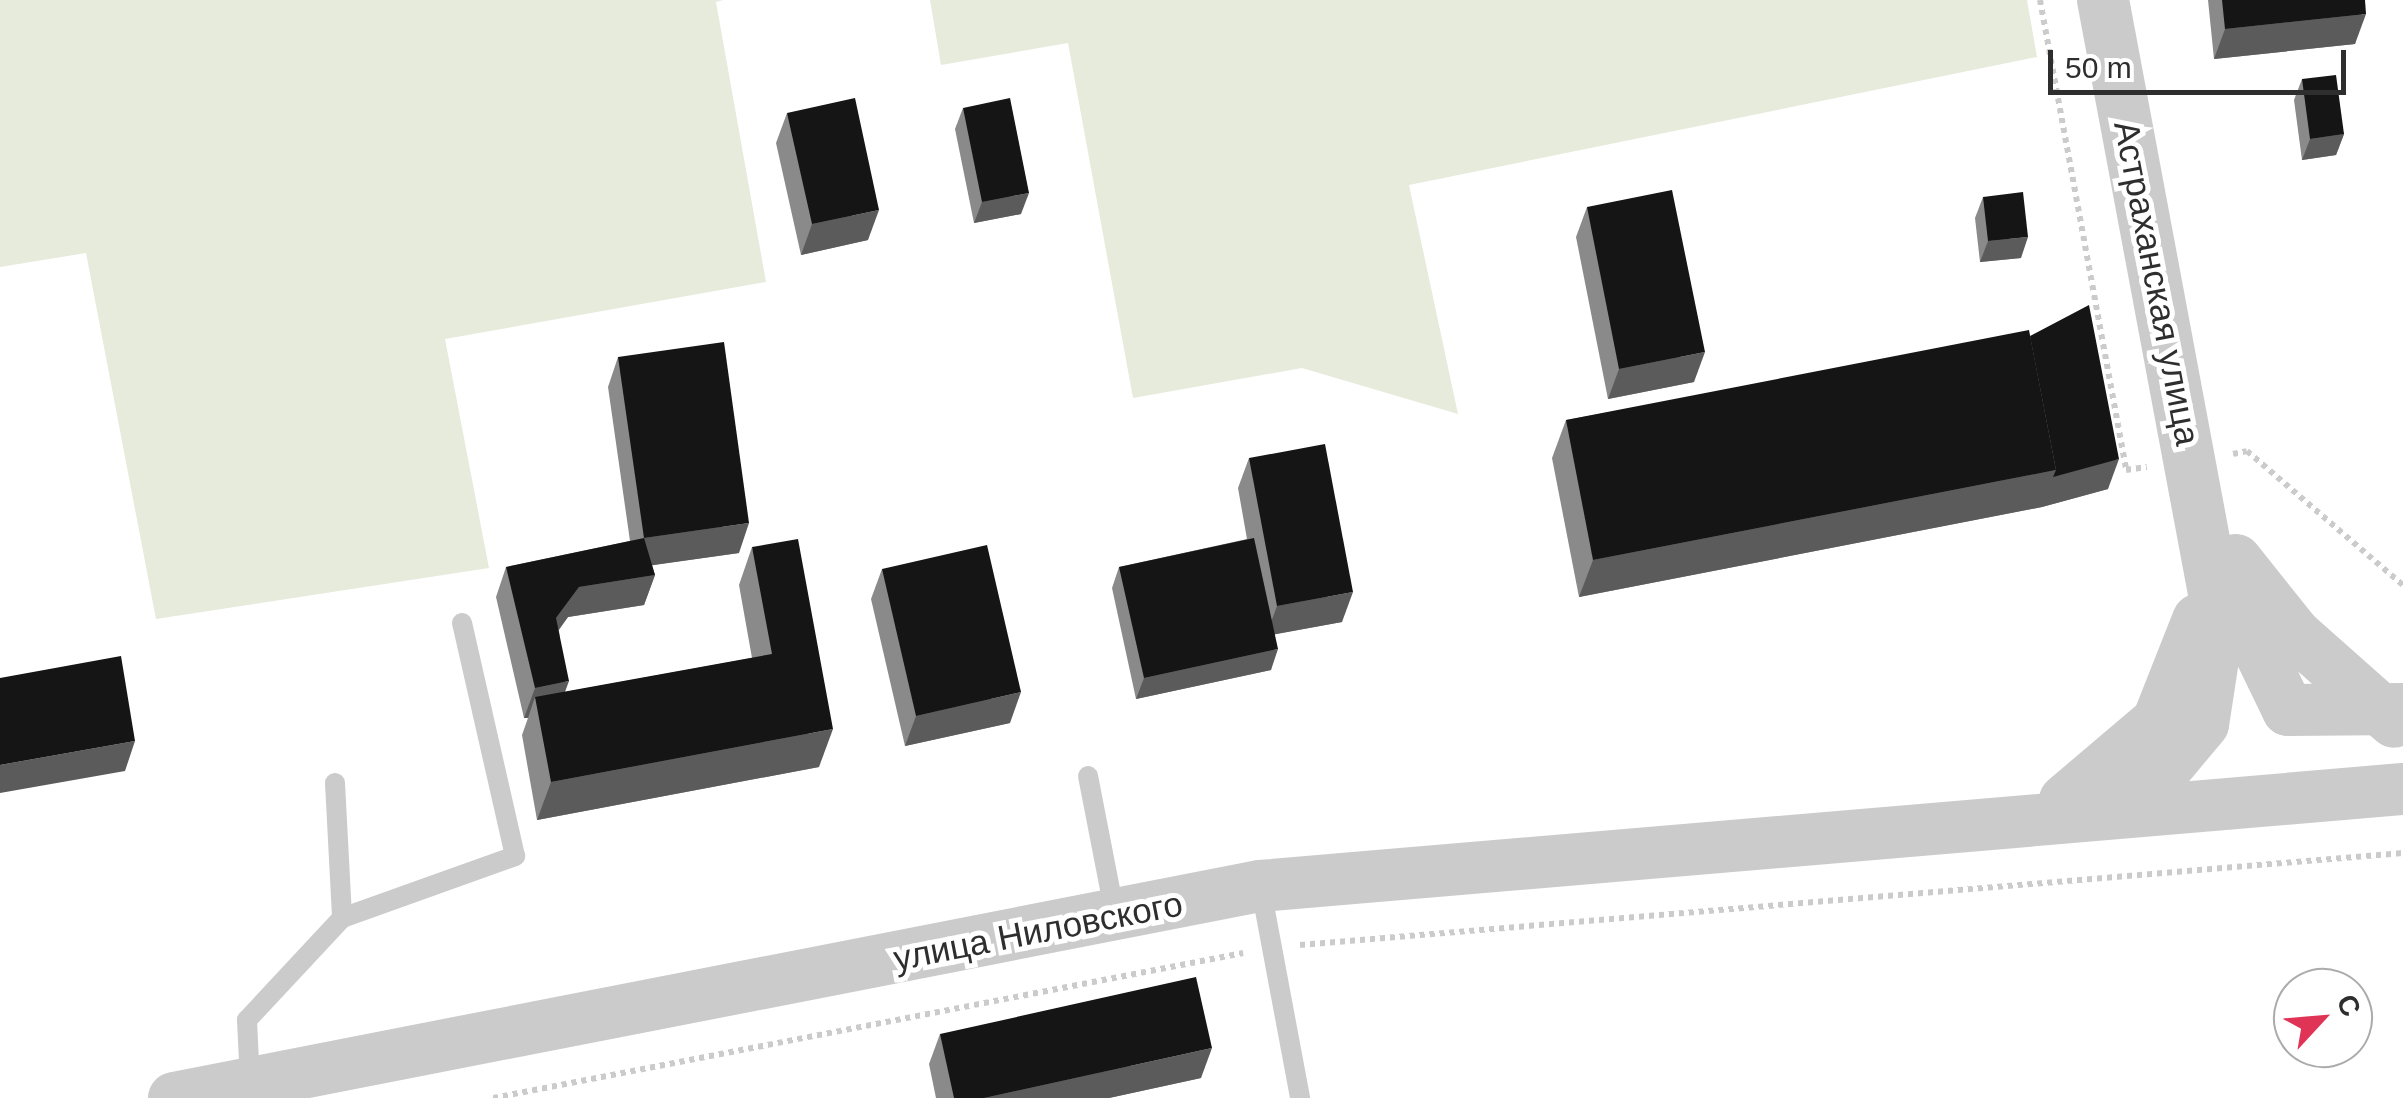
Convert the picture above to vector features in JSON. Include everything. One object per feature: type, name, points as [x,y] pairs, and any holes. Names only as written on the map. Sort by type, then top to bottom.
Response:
[{"type":"street","name":"Астраханская улица","points":[[2103,0],[2196,484]]},
{"type":"street","points":[[2196,484],[2237,614],[2299,732],[2296,768],[2283,785],[2249,798],[2227,793],[2201,766],[2202,724],[2219,620],[2196,484]]},
{"type":"street","points":[[2196,484],[2263,600],[2395,716]]},
{"type":"street","points":[[1912,833],[2056,805],[2147,732],[2200,614],[2196,484]]},
{"type":"street","points":[[2085,814],[2154,784],[2202,724],[2238,695],[2288,710],[2395,716]]},
{"type":"street","points":[[1912,833],[2249,798],[2403,789]]},
{"type":"street","name":"улица Ниловского","points":[[174,1098],[1260,886],[1912,833]]},
{"type":"lane","points":[[250,1082],[247,1020],[342,918],[515,856],[462,622]]},
{"type":"lane","points":[[1088,776],[1116,917]]},
{"type":"lane","points":[[335,784],[342,918]]},
{"type":"lane","points":[[1260,886],[1300,1098]]},
{"type":"path","points":[[2040,0],[2126,470],[2196,484],[2247,451],[2403,585]]},
{"type":"path","points":[[493,1098],[1272,948],[2403,853]]},
{"type":"shaded area","points":[[0,0],[723,0],[716,2],[766,282],[445,339],[489,568],[156,619],[86,253],[0,267]]},
{"type":"shaded area","points":[[930,0],[2027,0],[2037,57],[1409,185],[1458,414],[1302,368],[1133,398],[1068,43],[941,65]]},
{"type":"building","points":[[2222,0],[2365,0],[2366,14],[2225,29]]},
{"type":"building","points":[[2336,75],[2344,134],[2310,139],[2302,79]]},
{"type":"building","points":[[855,98],[879,210],[812,224],[787,113]]},
{"type":"building","points":[[1010,98],[1029,193],[982,202],[963,108]]},
{"type":"building","points":[[1672,190],[1705,352],[1619,369],[1587,207]]},
{"type":"building","points":[[2023,192],[2028,237],[1988,241],[1983,197]]},
{"type":"building","points":[[2089,305],[2119,459],[2053,477],[2056,470],[2030,336]]},
{"type":"building","points":[[2029,330],[2056,470],[1593,560],[1566,420]]},
{"type":"building","points":[[724,342],[749,523],[644,538],[618,357]]},
{"type":"building","points":[[1325,444],[1353,592],[1277,606],[1249,458]]},
{"type":"building","points":[[644,538],[655,575],[579,587],[556,618],[569,681],[535,688],[506,567]]},
{"type":"building","points":[[1254,538],[1278,649],[1144,678],[1119,567]]},
{"type":"building","points":[[798,539],[833,729],[551,782],[535,697],[772,654],[752,547]]},
{"type":"building","points":[[987,545],[1021,692],[916,716],[882,569]]},
{"type":"building","points":[[121,656],[135,741],[0,765],[0,678]]},
{"type":"building","points":[[1196,977],[1212,1048],[984,1098],[954,1098],[940,1034]]}]
